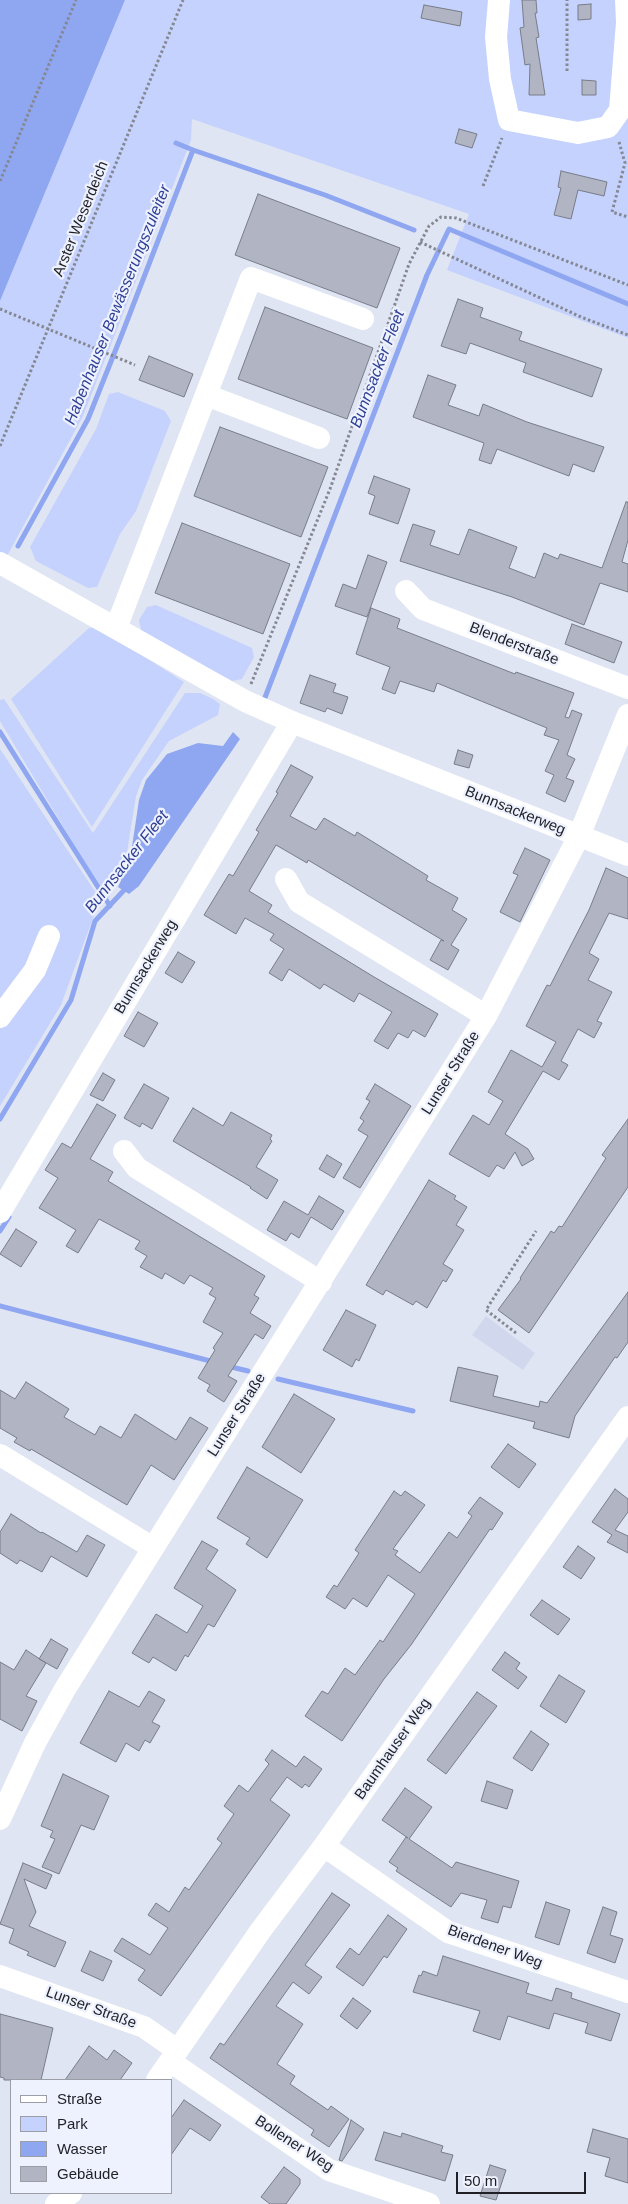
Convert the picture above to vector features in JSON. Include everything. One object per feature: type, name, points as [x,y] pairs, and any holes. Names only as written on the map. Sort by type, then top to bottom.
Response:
[{"type":"street","points":[[499,0],[496,37],[500,79],[509,120],[578,132],[608,127],[620,110],[627,22],[626,0]]},
{"type":"street","points":[[116,628],[252,278],[363,319]]},
{"type":"street","points":[[206,395],[319,438]]},
{"type":"street","name":"Bunnsackerweg","points":[[0,563],[245,701],[292,722],[628,855]]},
{"type":"street","name":"Blenderstraße","points":[[406,590],[423,609],[628,688]]},
{"type":"street","points":[[579,836],[628,715]]},
{"type":"street","name":"Bunnsackerweg","points":[[0,1212],[292,722]]},
{"type":"street","name":"Lunser Straße","points":[[0,1819],[35,1743],[65,1689],[322,1282],[486,1016],[579,836]]},
{"type":"street","name":"Lunser Straße","points":[[286,879],[299,902],[486,1016]]},
{"type":"street","points":[[0,1017],[34,970],[49,936]]},
{"type":"street","points":[[124,1151],[137,1168],[322,1282]]},
{"type":"street","name":"Baumhauser Weg","points":[[158,2079],[261,1930],[324,1846],[628,1418]]},
{"type":"street","points":[[0,1455],[153,1548]]},
{"type":"street","name":"Bierdener Weg","points":[[324,1846],[448,1932],[628,1992]]},
{"type":"street","name":"Lunser Straße","points":[[0,1976],[144,2027],[174,2056]]},
{"type":"street","name":"Bollener Weg","points":[[174,2056],[329,2170],[429,2204]]},
{"type":"street","points":[[56,2204],[70,2194]]},
{"type":"path","points":[[0,181],[76,0]]},
{"type":"path","name":"Arster Weserdeich","points":[[0,446],[183,0]]},
{"type":"path","points":[[567,0],[567,71]]},
{"type":"path","points":[[483,186],[509,120]]},
{"type":"path","points":[[608,127],[618,140],[626,163],[612,212],[628,217]]},
{"type":"path","points":[[245,701],[330,489],[409,264],[429,226],[441,218],[456,218],[628,285]]},
{"type":"path","points":[[420,242],[450,258],[581,317],[628,335]]},
{"type":"path","points":[[0,309],[135,365]]},
{"type":"path","points":[[516,1333],[486,1310],[536,1231]]},
{"type":"shaded area","points":[[486,1316],[535,1353],[523,1370],[472,1335]]},
{"type":"green space","points":[[125,0],[628,0],[628,338],[447,270],[469,214],[192,119],[191,140],[83,416],[0,569],[0,301]]},
{"type":"green space","points":[[118,392],[165,411],[171,421],[136,511],[120,534],[97,587],[88,588],[36,561],[30,547],[96,429],[109,394]]},
{"type":"green space","points":[[156,605],[252,648],[254,657],[242,679],[232,681],[142,635],[139,620],[147,607]]},
{"type":"green space","points":[[89,628],[104,631],[184,682],[92,827],[11,699]]},
{"type":"green space","points":[[185,693],[200,693],[213,699],[220,704],[218,715],[169,741],[142,780],[136,796],[127,852],[109,898],[100,888],[0,721],[0,700],[4,699],[93,833]]},
{"type":"green space","points":[[0,749],[100,899],[61,1005],[0,1106]]},
{"type":"water","points":[[0,0],[125,0],[0,301]]},
{"type":"water","points":[[233,732],[240,739],[139,886],[129,894],[118,887],[130,860],[139,800],[146,780],[167,754],[198,743],[223,746]]},
{"type":"building","points":[[522,0],[536,0],[537,13],[535,13],[539,37],[536,38],[545,95],[529,95],[530,64],[525,65],[520,28],[524,27]]},
{"type":"building","points":[[591,4],[591,19],[578,20],[578,5]]},
{"type":"building","points":[[424,5],[462,12],[460,26],[421,18]]},
{"type":"building","points":[[582,80],[596,81],[596,95],[582,95]]},
{"type":"building","points":[[459,129],[477,134],[472,148],[455,143]]},
{"type":"building","points":[[561,171],[607,182],[604,196],[578,190],[571,219],[554,215],[561,188],[558,187]]},
{"type":"building","points":[[258,194],[400,248],[377,308],[235,255]]},
{"type":"building","points":[[458,299],[483,308],[480,317],[522,332],[519,340],[602,369],[592,397],[523,372],[526,363],[470,343],[466,354],[441,346]]},
{"type":"building","points":[[265,307],[373,348],[347,419],[238,379]]},
{"type":"building","points":[[149,356],[193,374],[184,397],[139,380]]},
{"type":"building","points":[[428,375],[456,385],[448,405],[479,416],[483,404],[527,422],[604,447],[594,472],[573,464],[569,476],[497,449],[491,464],[479,460],[484,443],[413,417]]},
{"type":"building","points":[[220,427],[328,467],[301,537],[194,496]]},
{"type":"building","points":[[374,476],[410,489],[398,524],[369,514],[375,496],[368,493]]},
{"type":"building","points":[[626,502],[628,502],[628,540],[622,562],[628,564],[628,592],[600,583],[584,625],[512,597],[400,561],[413,524],[435,531],[430,545],[459,555],[469,529],[517,547],[509,568],[535,578],[544,553],[558,559],[560,554],[602,568]]},
{"type":"building","points":[[182,523],[290,564],[263,634],[155,593]]},
{"type":"building","points":[[368,555],[387,562],[367,617],[335,606],[343,584],[356,589]]},
{"type":"building","points":[[371,608],[400,619],[397,628],[515,674],[516,672],[574,693],[565,717],[569,718],[572,710],[582,714],[567,755],[575,759],[566,778],[574,781],[565,802],[546,793],[554,775],[545,771],[559,740],[544,735],[547,728],[437,683],[434,692],[400,681],[395,694],[382,689],[390,667],[356,654]]},
{"type":"building","points":[[572,624],[622,642],[614,663],[565,644]]},
{"type":"building","points":[[310,675],[336,684],[333,692],[348,697],[342,714],[327,708],[325,712],[300,703]]},
{"type":"building","points":[[458,750],[473,755],[469,768],[454,764]]},
{"type":"building","points":[[291,765],[313,777],[290,816],[316,830],[324,818],[355,836],[357,832],[428,876],[426,880],[458,898],[452,910],[467,919],[451,945],[459,950],[448,970],[430,960],[441,940],[444,941],[308,860],[307,863],[276,845],[249,891],[272,905],[268,912],[438,1014],[425,1037],[413,1030],[408,1038],[398,1033],[388,1049],[374,1041],[392,1012],[359,993],[354,1002],[324,984],[320,989],[289,969],[282,981],[269,973],[284,949],[270,940],[274,934],[245,918],[236,934],[204,915],[229,874],[233,876],[259,832],[256,830],[278,793],[276,792]]},
{"type":"building","points":[[525,848],[550,860],[520,922],[500,912],[518,875],[513,873]]},
{"type":"building","points":[[606,868],[628,878],[628,919],[609,913],[589,953],[599,959],[588,980],[612,992],[597,1021],[602,1023],[594,1038],[578,1029],[561,1061],[568,1065],[559,1080],[543,1071],[505,1134],[528,1149],[534,1159],[522,1166],[515,1152],[504,1169],[497,1165],[489,1177],[449,1154],[473,1115],[489,1125],[503,1101],[488,1092],[511,1050],[542,1067],[556,1042],[526,1026],[547,985],[550,986],[589,910]]},
{"type":"building","points":[[178,952],[195,962],[182,983],[165,973]]},
{"type":"building","points":[[138,1012],[158,1023],[144,1047],[124,1036]]},
{"type":"building","points":[[103,1073],[115,1080],[103,1101],[90,1095]]},
{"type":"building","points":[[144,1084],[169,1098],[152,1129],[142,1123],[140,1127],[124,1118]]},
{"type":"building","points":[[375,1084],[411,1106],[360,1188],[343,1178],[368,1136],[358,1130],[364,1121],[360,1118],[370,1101],[366,1099]]},
{"type":"building","points":[[97,1104],[116,1115],[90,1159],[113,1172],[108,1181],[265,1276],[254,1295],[259,1298],[250,1313],[271,1326],[263,1339],[255,1334],[228,1376],[237,1381],[224,1402],[207,1391],[210,1385],[198,1378],[223,1333],[203,1322],[216,1298],[209,1294],[213,1288],[190,1275],[184,1284],[165,1273],[162,1279],[140,1267],[147,1256],[135,1249],[140,1241],[99,1219],[78,1253],[66,1246],[76,1230],[39,1208],[58,1178],[45,1170],[62,1143],[71,1148]]},
{"type":"building","points":[[193,1108],[223,1126],[231,1112],[272,1135],[270,1139],[272,1141],[256,1167],[278,1180],[267,1199],[251,1187],[173,1141]]},
{"type":"building","points":[[628,1119],[628,1187],[529,1333],[498,1310],[521,1279],[551,1231],[554,1233],[559,1226],[562,1227],[606,1158],[602,1155]]},
{"type":"building","points":[[327,1155],[342,1164],[334,1178],[319,1169]]},
{"type":"building","points":[[429,1180],[456,1196],[454,1199],[467,1207],[456,1225],[464,1230],[443,1264],[453,1270],[446,1282],[443,1280],[427,1308],[416,1301],[413,1305],[386,1290],[383,1295],[366,1285]]},
{"type":"building","points":[[319,1196],[344,1211],[332,1230],[311,1217],[299,1238],[291,1233],[286,1241],[267,1230],[284,1201],[308,1215]]},
{"type":"building","points":[[16,1229],[37,1242],[21,1267],[0,1254]]},
{"type":"building","points":[[628,1292],[628,1342],[617,1358],[615,1357],[575,1416],[569,1438],[533,1428],[535,1422],[450,1401],[458,1367],[498,1376],[493,1396],[539,1407],[540,1401],[547,1403]]},
{"type":"building","points":[[346,1310],[376,1325],[359,1361],[356,1359],[352,1367],[323,1350]]},
{"type":"building","points":[[26,1382],[69,1409],[64,1417],[95,1435],[100,1426],[121,1438],[135,1414],[176,1440],[190,1417],[208,1428],[174,1480],[151,1465],[127,1505],[31,1449],[30,1451],[14,1442],[17,1438],[0,1428],[0,1390],[15,1399]]},
{"type":"building","points":[[294,1394],[335,1419],[301,1473],[262,1447]]},
{"type":"building","points":[[508,1444],[536,1464],[519,1488],[491,1467]]},
{"type":"building","points":[[247,1467],[303,1500],[267,1558],[246,1544],[250,1538],[217,1518]]},
{"type":"building","points":[[615,1489],[628,1499],[628,1512],[615,1530],[628,1536],[628,1553],[607,1542],[612,1535],[592,1522]]},
{"type":"building","points":[[394,1491],[401,1496],[405,1491],[425,1505],[393,1549],[398,1551],[395,1555],[420,1573],[449,1532],[457,1538],[472,1516],[468,1513],[480,1497],[503,1513],[342,1741],[305,1716],[322,1691],[328,1694],[345,1668],[355,1675],[380,1640],[383,1642],[415,1594],[388,1575],[367,1607],[353,1598],[345,1609],[326,1597],[334,1585],[337,1587],[359,1553],[355,1550]]},
{"type":"building","points":[[11,1514],[77,1552],[87,1535],[105,1545],[87,1577],[51,1556],[42,1572],[20,1560],[17,1564],[0,1553],[0,1532]]},
{"type":"building","points":[[202,1541],[218,1550],[206,1569],[236,1590],[214,1627],[208,1624],[188,1657],[185,1655],[176,1671],[153,1657],[149,1663],[132,1653],[156,1614],[187,1633],[203,1606],[174,1588]]},
{"type":"building","points":[[578,1546],[595,1558],[581,1579],[563,1567]]},
{"type":"building","points":[[542,1600],[570,1619],[558,1635],[530,1615]]},
{"type":"building","points":[[51,1639],[68,1649],[57,1669],[39,1659]]},
{"type":"building","points":[[26,1650],[46,1663],[26,1696],[37,1701],[22,1731],[0,1719],[0,1662],[14,1670]]},
{"type":"building","points":[[505,1652],[520,1663],[516,1669],[527,1677],[518,1689],[492,1670]]},
{"type":"building","points":[[559,1675],[585,1691],[566,1723],[540,1706]]},
{"type":"building","points":[[109,1691],[139,1707],[149,1691],[165,1700],[152,1722],[160,1726],[150,1743],[145,1740],[139,1751],[126,1743],[116,1762],[80,1743]]},
{"type":"building","points":[[477,1692],[497,1706],[446,1774],[427,1760]]},
{"type":"building","points":[[531,1731],[549,1744],[532,1771],[513,1758]]},
{"type":"building","points":[[272,1750],[296,1767],[304,1756],[322,1769],[309,1787],[305,1784],[302,1788],[287,1777],[270,1800],[290,1815],[161,1996],[138,1980],[145,1970],[114,1951],[122,1938],[150,1955],[168,1928],[148,1915],[156,1903],[169,1912],[185,1887],[189,1890],[222,1843],[217,1839],[234,1814],[224,1806],[239,1785],[248,1792],[269,1764],[265,1760]]},
{"type":"building","points":[[63,1774],[109,1796],[94,1830],[81,1825],[59,1874],[42,1867],[55,1839],[50,1837],[53,1831],[41,1826]]},
{"type":"building","points":[[487,1781],[513,1790],[507,1809],[481,1801]]},
{"type":"building","points":[[405,1788],[432,1807],[409,1839],[452,1868],[456,1862],[519,1881],[511,1908],[503,1906],[498,1923],[481,1918],[487,1900],[461,1893],[451,1907],[396,1871],[398,1868],[389,1862],[406,1837],[408,1838],[382,1820]]},
{"type":"building","points":[[23,1863],[52,1875],[46,1889],[24,1879],[36,1912],[29,1926],[66,1942],[55,1967],[27,1955],[29,1952],[9,1943],[14,1929],[0,1924]]},
{"type":"building","points":[[332,1893],[350,1905],[305,1965],[322,1977],[309,1994],[293,1982],[276,2006],[303,2024],[277,2064],[295,2076],[290,2084],[328,2110],[331,2106],[349,2119],[329,2147],[311,2135],[314,2130],[210,2058],[220,2043],[224,2045]]},
{"type":"building","points":[[546,1902],[570,1910],[559,1945],[535,1937]]},
{"type":"building","points":[[603,1907],[617,1912],[610,1935],[623,1939],[615,1963],[587,1953]]},
{"type":"building","points":[[388,1915],[407,1929],[387,1958],[384,1956],[363,1986],[336,1967],[350,1948],[359,1955]]},
{"type":"building","points":[[90,1951],[112,1961],[103,1981],[81,1971]]},
{"type":"building","points":[[443,1956],[529,1983],[526,1993],[552,2001],[556,1988],[572,1993],[571,1998],[620,2014],[611,2041],[585,2033],[588,2023],[554,2013],[549,2029],[508,2016],[500,2040],[473,2031],[480,2011],[413,1992],[419,1975],[421,1976],[423,1971],[437,1976]]},
{"type":"building","points":[[353,1998],[371,2011],[357,2029],[340,2016]]},
{"type":"building","points":[[0,2014],[53,2028],[41,2079],[4,2080],[4,2078],[0,2077]]},
{"type":"building","points":[[89,2046],[107,2060],[114,2050],[132,2063],[121,2079],[66,2079]]},
{"type":"building","points":[[184,2100],[221,2125],[210,2141],[190,2128],[172,2154],[172,2117]]},
{"type":"building","points":[[351,2120],[364,2129],[342,2161],[339,2160]]},
{"type":"building","points":[[593,2129],[628,2139],[628,2183],[605,2176],[610,2158],[587,2152]]},
{"type":"building","points":[[384,2132],[401,2137],[402,2133],[443,2146],[441,2152],[453,2155],[445,2181],[375,2160]]},
{"type":"building","points":[[490,2165],[506,2170],[496,2200],[480,2196]]},
{"type":"building","points":[[284,2167],[300,2179],[300,2184],[286,2204],[270,2204],[261,2197]]},
{"type":"waterway","name":"Habenhauser Bewässerungszuleiter","points":[[18,546],[88,419],[122,334],[193,150],[176,143]]},
{"type":"waterway","name":"Habenhauser Bewässerungszuleiter","points":[[193,150],[325,195],[414,230]]},
{"type":"waterway","name":"Bunnsacker Fleet","points":[[264,700],[427,275],[449,229],[628,304]]},
{"type":"waterway","name":"Habenhauser Bewässerungszuleiter","points":[[0,732],[110,906]]},
{"type":"waterway","name":"Bunnsacker Fleet","points":[[0,1119],[71,1000],[95,921],[128,886]]},
{"type":"waterway","points":[[0,1231],[9,1217]]},
{"type":"waterway","points":[[0,1306],[214,1362]]},
{"type":"waterway","points":[[227,1366],[248,1371]]},
{"type":"waterway","points":[[278,1379],[413,1411]]}]
